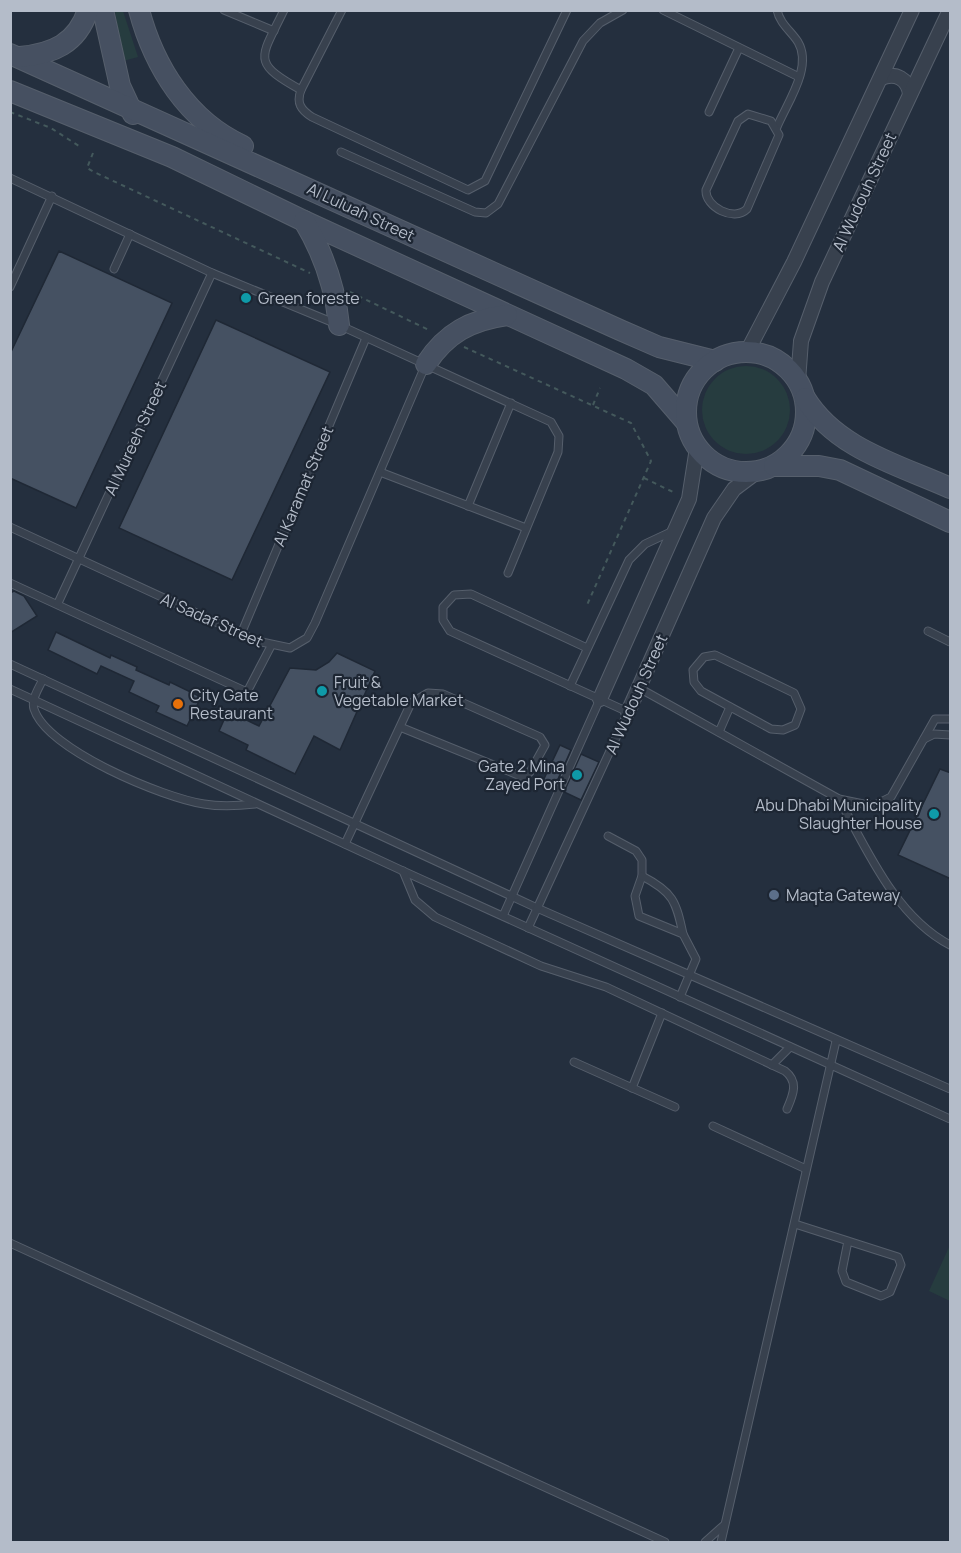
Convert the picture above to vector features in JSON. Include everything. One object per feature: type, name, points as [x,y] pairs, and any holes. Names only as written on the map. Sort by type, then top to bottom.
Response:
[{"type":"street","points":[[15,56],[52,52],[66,44],[82,24],[88,10]]},
{"type":"street","points":[[103,10],[120,86],[130,109],[142,127],[172,157]]},
{"type":"street","points":[[139,10],[151,49],[160,67],[176,91],[207,123],[236,143],[423,231],[455,255]]},
{"type":"street","name":"Al Wudouh Street","points":[[747,352],[794,262],[912,10]]},
{"type":"street","name":"Al Wudouh Street","points":[[801,389],[801,341],[822,282],[950,10]]},
{"type":"street","name":"Al Luluah Street","points":[[15,56],[659,347],[715,361]]},
{"type":"street","points":[[881,78],[894,75],[901,78],[906,82],[910,94]]},
{"type":"street","name":"Al Luluah Street","points":[[10,92],[172,157],[304,221],[640,376],[666,396],[686,422]]},
{"type":"street","points":[[304,221],[326,263],[335,294],[339,325]]},
{"type":"street","points":[[426,364],[446,338],[459,329],[482,318],[507,315]]},
{"type":"street","points":[[951,488],[852,444],[815,414],[801,389],[776,360],[747,352],[730,354],[715,361],[701,372],[692,387],[686,404],[686,422],[697,448],[709,460],[724,469],[741,472],[819,466],[840,470],[951,522]]},
{"type":"street","points":[[766,469],[787,457],[804,430],[801,389]]},
{"type":"street","name":"Al Wudouh Street","points":[[600,699],[689,499],[697,448]]},
{"type":"street","name":"Al Wudouh Street","points":[[628,712],[714,518],[734,489],[766,469]]},
{"type":"lane","points":[[224,10],[274,32]]},
{"type":"lane","points":[[284,10],[264,52],[265,63],[271,73],[301,90]]},
{"type":"lane","points":[[342,10],[301,90],[299,103],[304,112],[462,190],[474,189],[485,182],[567,10]]},
{"type":"lane","points":[[341,152],[475,212],[491,211],[498,204],[583,41],[600,22],[623,10]]},
{"type":"lane","points":[[663,10],[799,77]]},
{"type":"lane","points":[[777,10],[780,20],[800,46],[803,62],[799,77],[777,127],[778,139],[747,209],[741,214],[733,215],[711,204],[706,198],[706,190],[740,118],[748,114],[756,115],[771,121],[777,127]]},
{"type":"lane","points":[[709,112],[739,48]]},
{"type":"lane","points":[[10,178],[212,273],[339,325],[544,418],[556,428],[559,436],[558,452],[508,573]]},
{"type":"lane","points":[[10,286],[52,196]]},
{"type":"lane","points":[[114,268],[130,234]]},
{"type":"lane","name":"Al Mureeh Street","points":[[58,603],[212,273]]},
{"type":"lane","name":"Al Karamat Street","points":[[241,634],[366,338]]},
{"type":"lane","name":"Al Sadaf Street","points":[[10,527],[241,634],[271,646],[290,648],[307,638],[426,364]]},
{"type":"lane","points":[[468,506],[511,403]]},
{"type":"lane","points":[[380,472],[526,528]]},
{"type":"lane","points":[[570,686],[629,560],[645,544],[675,530]]},
{"type":"lane","points":[[10,583],[58,603],[247,692],[271,646]]},
{"type":"lane","points":[[587,648],[471,594],[454,594],[443,608],[443,620],[450,631],[628,712]]},
{"type":"lane","points":[[928,631],[951,642]]},
{"type":"lane","points":[[715,655],[790,690],[798,698],[801,709],[795,725],[777,731],[730,707],[701,692],[694,682],[693,670],[704,657],[715,655]]},
{"type":"lane","points":[[10,664],[537,908],[836,1041],[951,1089]]},
{"type":"lane","points":[[43,679],[33,700],[34,708],[49,731],[92,761],[189,801],[221,806],[257,804]]},
{"type":"lane","points":[[639,688],[839,799],[873,806],[891,797],[935,719],[951,719]]},
{"type":"lane","points":[[10,689],[528,928],[951,1119]]},
{"type":"lane","points":[[345,844],[411,703],[428,693],[443,694],[540,737],[545,745],[530,772],[523,777],[400,727]]},
{"type":"lane","name":"Al Wudouh Street","points":[[503,916],[600,699]]},
{"type":"lane","points":[[719,732],[730,707]]},
{"type":"lane","name":"Al Wudouh Street","points":[[528,928],[628,712]]},
{"type":"lane","points":[[924,739],[934,734],[951,735]]},
{"type":"lane","points":[[839,799],[887,883],[908,910],[939,939],[951,945]]},
{"type":"lane","points":[[608,836],[636,851],[642,860],[642,876],[635,896],[639,916],[683,934]]},
{"type":"lane","points":[[404,871],[415,900],[435,917],[541,966],[600,984],[788,1074],[793,1082],[794,1091],[788,1109]]},
{"type":"lane","points":[[642,876],[665,888],[678,906],[683,934],[696,959],[680,997]]},
{"type":"lane","points":[[632,1088],[662,1013]]},
{"type":"lane","points":[[721,1542],[836,1041]]},
{"type":"lane","points":[[772,1065],[790,1047]]},
{"type":"lane","points":[[574,1062],[675,1107]]},
{"type":"lane","points":[[713,1126],[806,1169]]},
{"type":"lane","points":[[795,1224],[898,1257],[901,1265],[890,1292],[881,1296],[846,1282],[842,1271],[848,1241]]},
{"type":"lane","points":[[10,1243],[665,1542]]},
{"type":"lane","points":[[705,1542],[726,1524]]},
{"type":"path","points":[[10,112],[51,128],[82,148]]},
{"type":"path","points":[[93,153],[87,168],[94,172]]},
{"type":"path","points":[[593,405],[600,388]]},
{"type":"path","points":[[644,478],[673,492]]},
{"type":"green space","points":[[115,11],[123,11],[138,57],[123,61]]},
{"type":"green space","points":[[746,366],[763,369],[777,379],[787,393],[790,410],[787,427],[777,441],[763,451],[746,454],[729,451],[715,441],[705,427],[702,410],[705,393],[715,379],[729,369]]},
{"type":"green space","points":[[950,1245],[950,1301],[929,1291]]},
{"type":"building","points":[[59,251],[172,303],[76,508],[10,478],[10,354]]},
{"type":"building","points":[[216,320],[330,372],[232,580],[119,528]]},
{"type":"building","points":[[14,591],[24,596],[37,616],[10,633],[10,593]]},
{"type":"building","points":[[56,632],[110,658],[111,655],[137,667],[136,670],[169,685],[170,682],[201,697],[187,726],[156,712],[159,706],[129,692],[134,681],[101,666],[97,674],[48,650]]},
{"type":"building","name":"Fruit & Vegetable Market","points":[[337,653],[375,671],[340,750],[314,736],[295,774],[246,750],[248,745],[219,731],[228,711],[259,726],[290,668],[316,670],[329,662]]},
{"type":"building","points":[[560,745],[571,750],[554,788],[542,783]]},
{"type":"building","points":[[581,754],[599,762],[581,800],[564,792]]},
{"type":"building","name":"Abu Dhabi Municipality Slaughter House","points":[[940,769],[951,773],[951,879],[898,855]]},
{"type":"place","name":"Green foreste","points":[[246,298]]},
{"type":"place","name":"Fruit & Vegetable Market","points":[[322,691]]},
{"type":"place","name":"City Gate Restaurant","points":[[178,704]]},
{"type":"place","name":"Gate 2 Mina Zayed Port","points":[[577,775]]},
{"type":"place","name":"Abu Dhabi Municipality Slaughter House","points":[[934,814]]},
{"type":"place","name":"Maqta Gateway","points":[[774,895]]}]
